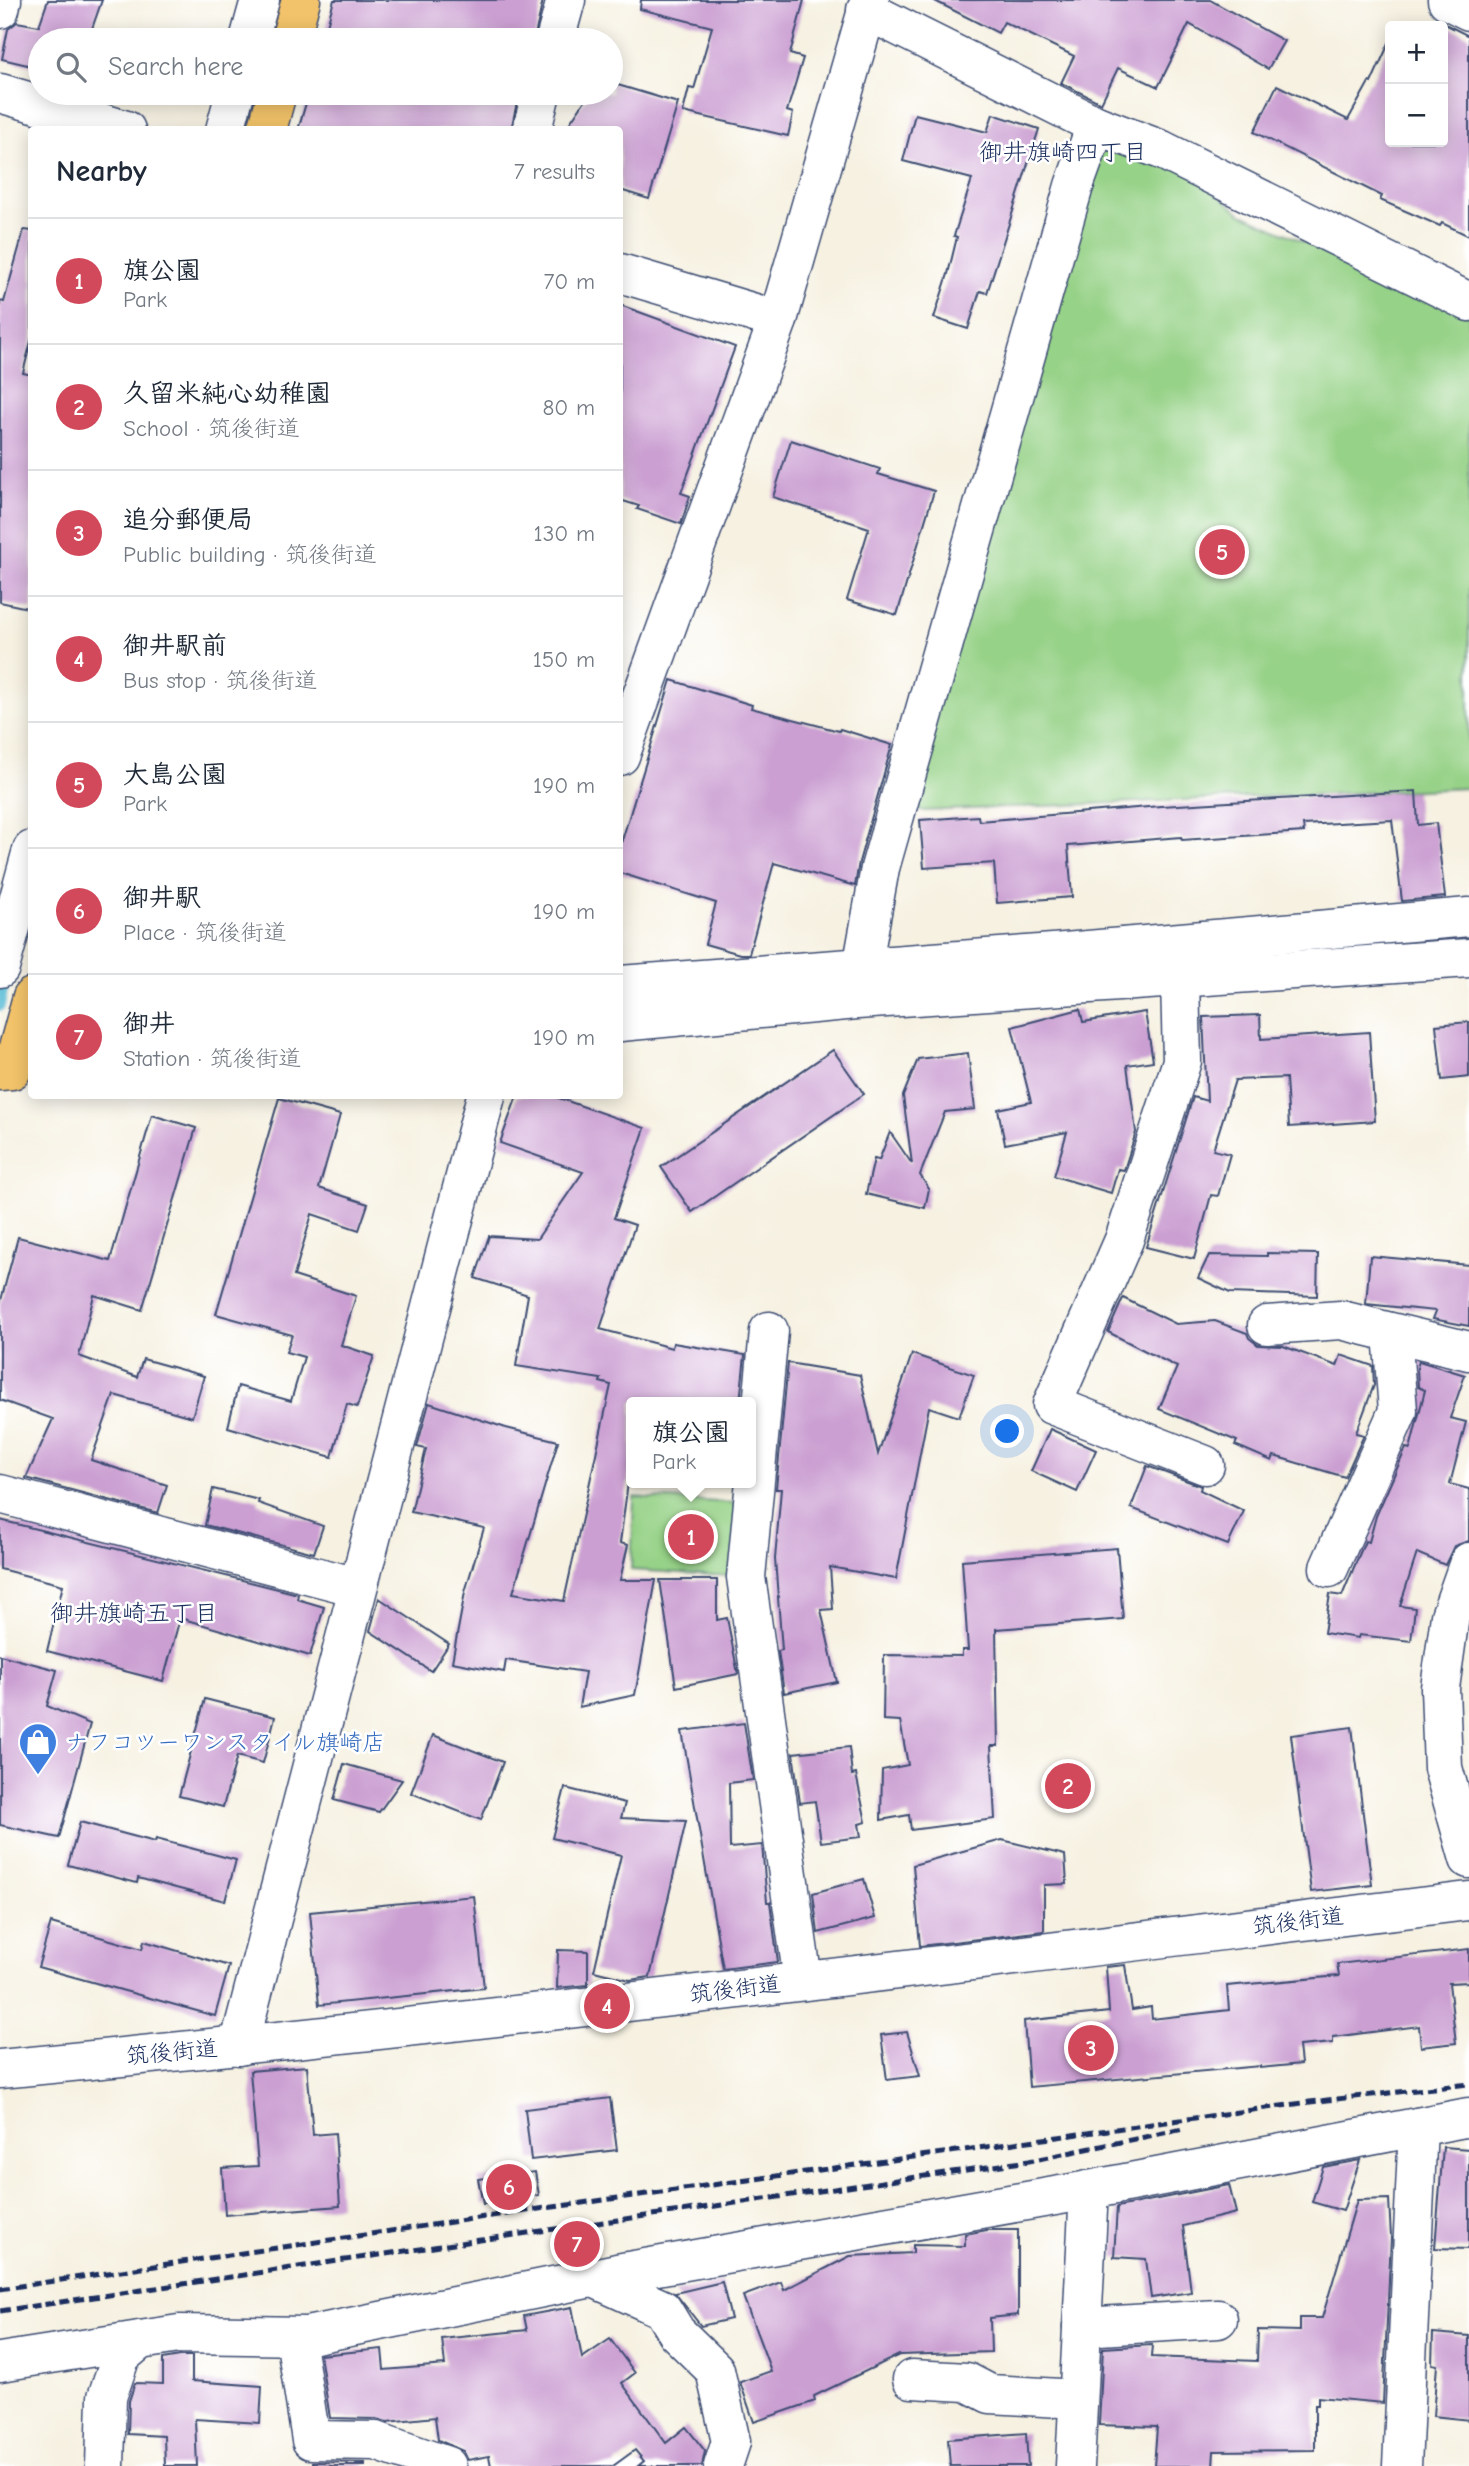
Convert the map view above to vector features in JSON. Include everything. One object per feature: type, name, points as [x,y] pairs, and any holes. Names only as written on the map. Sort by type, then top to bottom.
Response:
[{"type":"main road","points":[[293,28],[301,0]]},
{"type":"main road","points":[[268,126],[274,105]]},
{"type":"main road","points":[[16,1053],[28,1011]]},
{"type":"street","points":[[0,9],[2,0]]},
{"type":"street","points":[[252,28],[260,0]]},
{"type":"street","points":[[558,28],[566,0]]},
{"type":"street","points":[[1447,0],[1469,11]]},
{"type":"street","points":[[623,748],[778,320],[868,5],[1096,125],[1162,150],[1469,302]]},
{"type":"street","points":[[0,93],[28,101]]},
{"type":"street","points":[[41,105],[113,126]]},
{"type":"street","points":[[226,126],[231,105]]},
{"type":"street","points":[[532,126],[538,105]]},
{"type":"street","points":[[862,968],[880,868],[1074,186],[1096,125]]},
{"type":"street","points":[[623,275],[778,320]]},
{"type":"street","points":[[0,968],[28,865]]},
{"type":"street","points":[[623,985],[1054,953],[1469,917]]},
{"type":"street","points":[[623,1023],[870,999],[1469,958]]},
{"type":"street","points":[[1180,978],[1182,1061],[1124,1240],[1052,1405],[1205,1465]]},
{"type":"street","points":[[239,2046],[485,1099]]},
{"type":"street","points":[[1267,1325],[1341,1320],[1469,1350]]},
{"type":"street","points":[[756,1476],[769,1331]]},
{"type":"street","points":[[1329,1568],[1398,1411],[1392,1333]]},
{"type":"street","points":[[755,1488],[747,1577],[803,1981]]},
{"type":"street","points":[[0,1494],[357,1587]]},
{"type":"street","points":[[1469,1562],[1450,1616],[1455,1685],[1443,1768],[1469,1859]]},
{"type":"street","name":"筑後街道","points":[[0,2069],[239,2046],[1469,1901]]},
{"type":"street","points":[[0,2362],[179,2334],[295,2337],[594,2278],[1089,2190],[1469,2117]]},
{"type":"street","points":[[1402,2466],[1418,2127]]},
{"type":"street","points":[[1075,2466],[1089,2190]]},
{"type":"street","points":[[594,2278],[662,2309],[676,2332],[715,2370],[732,2442],[723,2466]]},
{"type":"street","points":[[1082,2327],[1218,2319]]},
{"type":"street","points":[[295,2337],[311,2440],[376,2441],[447,2466]]},
{"type":"street","points":[[105,2466],[107,2397],[121,2356],[140,2340]]},
{"type":"street","points":[[912,2379],[967,2382],[990,2394],[1078,2399]]},
{"type":"green space","points":[[1096,125],[1162,150],[1242,214],[1469,315],[1469,788],[900,812]]},
{"type":"green space","points":[[634,1497],[753,1504],[746,1577],[631,1570]]},
{"type":"building","points":[[48,0],[102,0],[92,28],[28,28],[28,65],[2,59],[8,29],[17,22],[39,26]]},
{"type":"building","points":[[334,0],[543,0],[537,28],[326,28]]},
{"type":"building","points":[[641,0],[804,0],[790,54],[803,58],[787,111],[793,113],[788,136],[683,112],[689,88],[694,89],[712,27],[640,9]]},
{"type":"building","points":[[933,0],[1210,0],[1284,41],[1268,69],[1189,24],[1158,87],[1118,68],[1101,103],[1061,83],[1074,56],[1004,22],[998,33]]},
{"type":"building","points":[[1448,26],[1469,36],[1469,236],[1380,200],[1382,196],[1254,132],[1277,85],[1348,120],[1369,82],[1371,83],[1385,52],[1385,147],[1448,147]]},
{"type":"building","points":[[623,87],[678,103],[649,199],[623,191],[623,126],[568,126],[582,105],[623,105]]},
{"type":"building","points":[[305,105],[516,105],[512,126],[299,126]]},
{"type":"building","points":[[915,114],[987,132],[993,114],[1039,129],[987,293],[980,291],[968,329],[934,318],[948,274],[957,237],[954,236],[972,179],[903,161]]},
{"type":"building","points":[[24,230],[28,230],[28,353],[23,373],[28,374],[28,608],[0,602],[0,301],[4,302]]},
{"type":"building","points":[[623,306],[735,347],[681,493],[690,496],[681,524],[637,509],[639,506],[623,501]]},
{"type":"building","points":[[791,440],[880,469],[878,474],[934,491],[897,615],[847,600],[869,528],[773,497]]},
{"type":"building","points":[[671,680],[752,705],[751,708],[839,731],[840,729],[892,745],[859,862],[855,886],[774,863],[749,954],[705,944],[716,903],[623,874],[623,837]]},
{"type":"building","points":[[1416,791],[1418,825],[1436,823],[1445,897],[1402,901],[1392,820],[1303,825],[1304,832],[1182,840],[1181,837],[1068,846],[1072,897],[997,903],[994,863],[924,868],[920,820],[978,816],[979,821],[1161,806]]},
{"type":"building","points":[[1080,1009],[1083,1022],[1145,1012],[1153,1061],[1127,1065],[1136,1132],[1124,1170],[1118,1169],[1111,1193],[1054,1176],[1067,1132],[1005,1144],[998,1109],[1031,1102],[1012,1027]]},
{"type":"building","points":[[1260,1015],[1261,1039],[1369,1032],[1375,1121],[1289,1127],[1286,1078],[1235,1080],[1213,1150],[1230,1154],[1218,1196],[1211,1195],[1194,1259],[1146,1247],[1193,1097],[1207,1101],[1203,1017]]},
{"type":"building","points":[[1469,1022],[1469,1077],[1442,1080],[1436,1025]]},
{"type":"building","points":[[833,1050],[864,1094],[692,1212],[661,1167]]},
{"type":"building","points":[[968,1053],[975,1109],[945,1112],[920,1175],[929,1189],[925,1208],[866,1194],[874,1159],[879,1160],[890,1132],[912,1164],[903,1096],[918,1059]]},
{"type":"building","points":[[279,1099],[340,1115],[319,1188],[368,1204],[359,1230],[312,1214],[294,1276],[356,1296],[341,1345],[374,1356],[357,1407],[347,1404],[332,1457],[228,1427],[238,1386],[291,1401],[304,1357],[286,1352],[292,1335],[216,1314]]},
{"type":"building","points":[[516,1099],[562,1099],[645,1128],[614,1218],[635,1225],[600,1329],[672,1348],[673,1343],[745,1355],[741,1397],[626,1397],[627,1488],[620,1543],[628,1545],[620,1580],[656,1580],[635,1695],[579,1707],[585,1672],[506,1660],[504,1672],[452,1662],[465,1592],[484,1528],[411,1512],[426,1449],[417,1447],[429,1403],[506,1428],[558,1441],[513,1593],[564,1601],[611,1385],[600,1382],[601,1379],[516,1366],[528,1295],[475,1278],[489,1236],[537,1239],[583,1172],[500,1143]]},
{"type":"building","points":[[152,1115],[196,1128],[142,1310],[94,1295],[79,1356],[137,1377],[143,1359],[204,1376],[192,1417],[114,1395],[91,1460],[167,1485],[158,1513],[26,1478],[53,1419],[0,1400],[0,1304],[18,1237],[110,1261]]},
{"type":"building","points":[[1267,1253],[1318,1254],[1317,1296],[1230,1293],[1198,1278],[1209,1255],[1267,1256]]},
{"type":"building","points":[[1370,1256],[1469,1265],[1469,1326],[1433,1319],[1436,1311],[1366,1304]]},
{"type":"building","points":[[1123,1298],[1176,1324],[1215,1321],[1247,1333],[1258,1345],[1283,1346],[1337,1366],[1341,1355],[1373,1366],[1374,1385],[1356,1433],[1364,1435],[1345,1477],[1274,1456],[1272,1461],[1235,1445],[1237,1441],[1159,1409],[1177,1367],[1108,1332]]},
{"type":"building","points":[[912,1354],[974,1375],[959,1417],[929,1407],[896,1579],[830,1567],[833,1609],[821,1610],[837,1682],[784,1693],[778,1651],[782,1650],[775,1559],[781,1489],[776,1489],[788,1363],[860,1375],[878,1454]]},
{"type":"building","points":[[1419,1361],[1465,1375],[1450,1418],[1466,1422],[1450,1484],[1469,1489],[1469,1541],[1454,1546],[1445,1565],[1417,1553],[1400,1606],[1415,1608],[1411,1641],[1324,1633],[1330,1594],[1342,1596],[1365,1541],[1369,1542],[1376,1516],[1406,1448],[1410,1449],[1425,1390],[1418,1387]]},
{"type":"building","points":[[1050,1429],[1096,1450],[1077,1492],[1031,1471]]},
{"type":"building","points":[[1147,1466],[1201,1486],[1200,1490],[1244,1511],[1228,1545],[1131,1508]]},
{"type":"building","points":[[213,1489],[259,1500],[258,1503],[323,1526],[314,1553],[205,1525]]},
{"type":"building","points":[[0,1520],[298,1594],[297,1599],[324,1607],[310,1656],[180,1618],[163,1681],[47,1651],[63,1585],[0,1569]]},
{"type":"building","points":[[1117,1548],[1123,1619],[996,1629],[998,1746],[991,1746],[995,1819],[911,1830],[909,1815],[881,1820],[882,1770],[908,1765],[900,1721],[883,1720],[884,1655],[962,1656],[962,1650],[968,1650],[962,1560]]},
{"type":"building","points":[[660,1580],[717,1580],[717,1620],[727,1618],[738,1674],[676,1687]]},
{"type":"building","points":[[379,1598],[449,1644],[431,1671],[370,1631]]},
{"type":"building","name":"ナフコツーワンスタイル旗崎店","points":[[0,1655],[57,1670],[47,1706],[90,1724],[59,1838],[0,1825]]},
{"type":"building","points":[[205,1699],[275,1717],[263,1763],[237,1756],[223,1807],[179,1796]]},
{"type":"building","points":[[744,1723],[753,1780],[729,1783],[730,1848],[762,1845],[767,1902],[770,1902],[778,1962],[723,1969],[682,1731]]},
{"type":"building","points":[[1352,1727],[1372,1885],[1311,1892],[1291,1735]]},
{"type":"building","points":[[433,1735],[503,1762],[481,1820],[411,1793]]},
{"type":"building","points":[[849,1747],[852,1775],[856,1774],[866,1822],[859,1824],[861,1837],[821,1842],[815,1801],[800,1803],[793,1753]]},
{"type":"building","points":[[344,1764],[402,1780],[379,1812],[334,1800]]},
{"type":"building","points":[[565,1788],[625,1803],[621,1818],[686,1821],[650,1977],[630,1980],[594,1971],[621,1855],[552,1838]]},
{"type":"building","points":[[80,1822],[236,1860],[225,1901],[138,1878],[137,1883],[68,1865]]},
{"type":"building","points":[[1002,1840],[1065,1855],[1067,1884],[1044,1885],[1044,1931],[920,1946],[913,1865]]},
{"type":"building","points":[[864,1879],[875,1918],[818,1933],[813,1893]]},
{"type":"building","points":[[474,1896],[484,1988],[319,2005],[310,1912]]},
{"type":"building","points":[[51,1923],[142,1949],[144,1941],[229,1966],[215,2016],[38,1967]]},
{"type":"building","points":[[1469,1949],[1469,1982],[1449,1983],[1456,2043],[1421,2047],[1419,2026],[1333,2037],[1333,2043],[1299,2046],[1301,2064],[1029,2087],[1024,2021],[1109,2012],[1106,1967],[1125,1965],[1132,2010],[1151,2007],[1152,2019],[1229,2010],[1227,1986],[1339,1976],[1337,1964]]},
{"type":"building","points":[[558,1950],[588,1951],[588,1985],[557,1988]]},
{"type":"building","points":[[907,2032],[920,2076],[887,2080],[881,2035]]},
{"type":"building","points":[[307,2066],[313,2135],[335,2133],[340,2206],[225,2215],[222,2168],[258,2166],[250,2071]]},
{"type":"building","points":[[610,2098],[617,2150],[531,2160],[525,2109]]},
{"type":"building","points":[[1443,2147],[1469,2149],[1469,2249],[1435,2248]]},
{"type":"building","points":[[1360,2160],[1343,2211],[1312,2202],[1323,2167]]},
{"type":"building","points":[[535,2172],[539,2195],[483,2204],[478,2179]]},
{"type":"building","points":[[1229,2185],[1236,2213],[1183,2226],[1191,2292],[1151,2298],[1146,2259],[1114,2257],[1117,2207]]},
{"type":"building","points":[[1389,2199],[1391,2238],[1383,2403],[1318,2397],[1318,2405],[1315,2405],[1315,2450],[1214,2451],[1213,2466],[1154,2466],[1157,2427],[1099,2425],[1103,2348],[1152,2345],[1151,2357],[1257,2361],[1258,2330],[1300,2331],[1300,2318],[1322,2318],[1357,2200]]},
{"type":"building","points":[[987,2230],[1018,2230],[1018,2315],[990,2318],[991,2352],[899,2355],[814,2396],[815,2401],[754,2422],[740,2382],[771,2371],[743,2296],[781,2282],[784,2290],[850,2256],[913,2253],[913,2245],[965,2246],[965,2234]]},
{"type":"building","points":[[722,2282],[731,2319],[701,2326],[675,2293]]},
{"type":"building","points":[[572,2307],[582,2358],[610,2339],[635,2373],[622,2383],[666,2443],[686,2427],[705,2451],[702,2466],[638,2466],[644,2461],[635,2450],[613,2466],[491,2466],[489,2456],[468,2460],[463,2451],[438,2440],[435,2417],[387,2422],[376,2419],[330,2418],[320,2355],[382,2349],[384,2370],[445,2365],[442,2339],[527,2330],[524,2316]]},
{"type":"building","points":[[1433,2333],[1469,2336],[1469,2420],[1433,2416],[1437,2365],[1432,2364]]},
{"type":"building","points":[[192,2356],[192,2381],[262,2386],[260,2423],[195,2419],[197,2466],[165,2466],[164,2436],[128,2434],[129,2401],[135,2383],[163,2384],[163,2359]]},
{"type":"building","points":[[1026,2433],[1028,2466],[950,2466],[948,2439]]},
{"type":"building","points":[[313,2462],[365,2463],[365,2466],[313,2466]]},
{"type":"waterway","points":[[0,1006],[6,976]]},
{"type":"railway","points":[[0,2289],[546,2208],[1310,2102],[1469,2084]]},
{"type":"railway","points":[[0,2311],[1029,2161],[1183,2129]]},
{"type":"place","name":"大島公園","points":[[1222,552]]},
{"type":"place","name":"旗公園","points":[[691,1537]]},
{"type":"place","name":"ナフコツーワンスタイル旗崎店","points":[[38,1776]]},
{"type":"place","name":"久留米純心幼稚園","points":[[1068,1786]]},
{"type":"place","name":"御井駅前","points":[[607,2006]]},
{"type":"place","name":"追分郵便局","points":[[1091,2048]]},
{"type":"place","name":"御井駅","points":[[509,2187]]},
{"type":"place","name":"御井","points":[[577,2244]]},
{"type":"district","name":"御井旗崎四丁目","points":[[1063,152]]},
{"type":"district","name":"御井旗崎五丁目","points":[[134,1613]]}]
